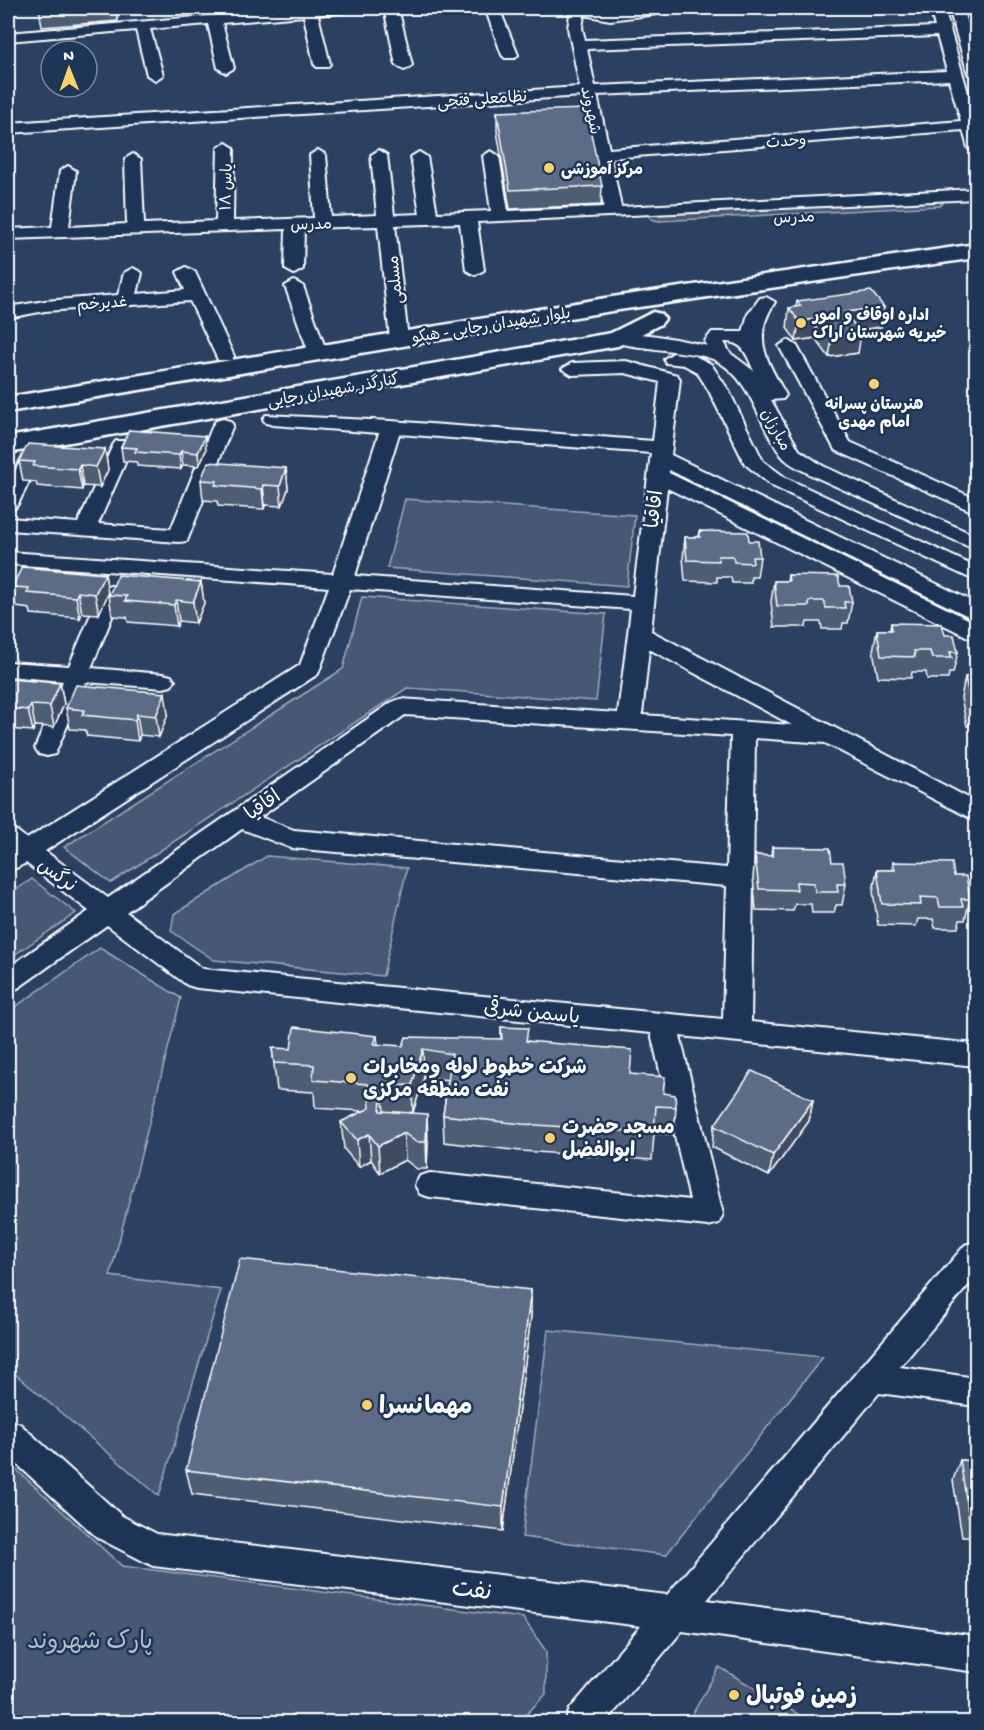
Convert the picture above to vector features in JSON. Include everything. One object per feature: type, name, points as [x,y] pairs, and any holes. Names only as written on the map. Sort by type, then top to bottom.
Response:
[{"type":"main road","name":"بلوار شهیدان رجایی - هپکو","points":[[8,405],[399,339],[828,271],[976,251]]},
{"type":"main road","name":"بلوار شهیدان رجایی - هپکو","points":[[8,426],[653,319],[976,272]]},
{"type":"main road","name":"کنارگذر شهیدان رجایی","points":[[8,445],[618,339],[653,319]]},
{"type":"main road","name":"کنارگذر شهیدان رجایی","points":[[8,391],[225,356],[318,353]]},
{"type":"street","points":[[154,8],[149,24],[155,75]]},
{"type":"street","points":[[8,37],[214,19],[255,11],[345,8]]},
{"type":"street","points":[[391,8],[404,65]]},
{"type":"street","points":[[492,8],[510,55]]},
{"type":"street","points":[[578,8],[603,15],[673,8]]},
{"type":"street","name":"شهروند","points":[[578,8],[575,28],[614,212]]},
{"type":"street","points":[[624,14],[643,8]]},
{"type":"street","points":[[937,8],[976,148]]},
{"type":"street","points":[[956,8],[970,36],[976,74]]},
{"type":"street","points":[[310,10],[322,64]]},
{"type":"street","points":[[575,28],[603,15]]},
{"type":"street","points":[[214,19],[226,68]]},
{"type":"street","points":[[579,45],[944,31]]},
{"type":"street","name":"نظامعلی فتحی","points":[[8,128],[588,92],[956,75]]},
{"type":"street","name":"وحدت","points":[[602,154],[970,125]]},
{"type":"street","name":"یاس ۱۸","points":[[224,226],[226,148]]},
{"type":"street","points":[[318,155],[323,222]]},
{"type":"street","name":"مسلمی","points":[[379,155],[388,220],[399,339]]},
{"type":"street","points":[[491,156],[500,216]]},
{"type":"street","points":[[419,158],[429,219]]},
{"type":"street","points":[[133,159],[136,229]]},
{"type":"street","points":[[60,232],[68,171]]},
{"type":"street","name":"مدرس","points":[[8,234],[614,212],[976,194]]},
{"type":"street","name":"مدرس","points":[[614,212],[640,221],[658,223],[976,206]]},
{"type":"street","points":[[468,217],[475,270]]},
{"type":"street","points":[[295,224],[294,277],[318,353]]},
{"type":"street","points":[[186,272],[225,356]]},
{"type":"street","points":[[126,300],[133,273]]},
{"type":"street","name":"غدیرخم","points":[[8,313],[45,306],[196,295]]},
{"type":"street","points":[[753,346],[750,331],[756,313],[766,302]]},
{"type":"street","points":[[722,356],[714,341],[719,336],[737,336],[753,346]]},
{"type":"street","name":"مبارزان","points":[[618,339],[677,344],[722,356],[749,377],[791,454],[816,470],[976,544]]},
{"type":"street","name":"مبارزان","points":[[753,346],[803,445],[817,458],[976,533]]},
{"type":"street","points":[[788,346],[842,446],[976,507]]},
{"type":"street","points":[[572,369],[626,367],[662,371],[688,360],[704,368],[719,391],[755,464],[779,482],[976,576]]},
{"type":"street","name":"اقاقیا","points":[[8,981],[400,707],[629,722],[643,603],[662,371]]},
{"type":"street","points":[[273,419],[391,428],[656,457],[976,611]]},
{"type":"street","points":[[8,524],[179,536],[223,426]]},
{"type":"street","points":[[14,850],[310,669],[342,581],[391,428]]},
{"type":"street","points":[[86,530],[123,445]]},
{"type":"street","points":[[656,457],[976,632]]},
{"type":"street","points":[[8,504],[29,462]]},
{"type":"street","points":[[8,558],[643,603]]},
{"type":"street","points":[[47,748],[111,593]]},
{"type":"street","points":[[639,634],[976,812]]},
{"type":"street","points":[[8,669],[163,681]]},
{"type":"street","points":[[629,722],[831,735]]},
{"type":"street","points":[[737,1031],[743,729]]},
{"type":"street","points":[[240,819],[291,839],[740,878]]},
{"type":"street","name":"نرگس","points":[[14,850],[109,911]]},
{"type":"street","name":"یاسمن شرقی","points":[[109,911],[197,978],[976,1055]]},
{"type":"street","points":[[430,1185],[708,1214],[663,1024]]},
{"type":"street","points":[[583,1722],[976,1254]]},
{"type":"street","points":[[873,1378],[976,1392]]},
{"type":"street","name":"نفت","points":[[8,1435],[110,1527],[153,1550],[675,1613],[976,1654]]},
{"type":"green space","points":[[940,200],[943,203],[939,206],[659,221],[651,219],[648,215]]},
{"type":"green space","points":[[405,499],[635,515],[627,586],[387,568]]},
{"type":"green space","points":[[362,597],[606,614],[596,701],[407,688],[111,883],[64,847],[343,669]]},
{"type":"green space","points":[[267,856],[407,868],[383,976],[214,960],[171,931],[174,914]]},
{"type":"green space","points":[[32,879],[76,913],[8,959],[8,895]]},
{"type":"green space","points":[[100,948],[181,998],[110,1276],[221,1290],[159,1496],[8,1368],[8,1012]]},
{"type":"green space","points":[[548,1330],[823,1357],[666,1555],[522,1537]]},
{"type":"green space","name":"پارک شهروند","points":[[8,1462],[122,1566],[523,1618],[546,1651],[546,1694],[519,1722],[8,1722]]},
{"type":"green space","name":"زمین فوتبال","points":[[719,1667],[811,1722],[688,1722]]},
{"type":"building","name":"مرکز آموزشی","points":[[586,109],[602,186],[510,190],[497,112]]},
{"type":"building","points":[[871,291],[884,307],[845,312],[861,334],[832,338],[817,319],[799,321],[789,308],[801,306],[797,301]]},
{"type":"building","points":[[129,430],[205,436],[198,453],[181,451],[179,455],[135,452],[137,448],[121,447]]},
{"type":"building","points":[[28,444],[105,449],[96,467],[80,465],[78,469],[33,466],[35,462],[19,461]]},
{"type":"building","points":[[208,462],[286,468],[280,486],[263,485],[262,489],[215,485],[217,481],[201,480]]},
{"type":"building","points":[[699,531],[748,532],[749,541],[758,541],[760,557],[752,557],[753,563],[734,562],[733,556],[718,556],[719,561],[687,560],[685,537],[700,537]]},
{"type":"building","points":[[22,567],[105,574],[95,594],[78,592],[76,597],[27,593],[29,588],[12,587]]},
{"type":"building","points":[[118,575],[201,582],[193,602],[176,600],[174,605],[125,601],[127,596],[109,595]]},
{"type":"building","points":[[788,575],[838,576],[840,586],[849,586],[852,602],[844,602],[845,608],[826,608],[824,601],[809,601],[809,606],[777,606],[774,581],[789,581]]},
{"type":"building","points":[[891,623],[942,624],[945,635],[954,635],[958,652],[950,652],[952,658],[932,658],[930,651],[914,651],[915,657],[881,656],[877,630],[892,630]]},
{"type":"building","points":[[965,677],[976,677],[976,705],[971,705]]},
{"type":"building","points":[[8,679],[60,683],[50,706],[31,705],[28,710],[8,708]]},
{"type":"building","points":[[76,685],[165,693],[156,716],[137,714],[135,720],[82,715],[85,710],[66,708]]},
{"type":"building","points":[[772,847],[830,848],[832,862],[843,862],[846,884],[837,884],[838,892],[815,892],[814,883],[796,882],[797,890],[759,889],[755,855],[773,856]]},
{"type":"building","points":[[893,862],[952,863],[954,876],[966,876],[970,899],[961,899],[963,907],[940,907],[938,898],[920,897],[921,905],[882,904],[877,870],[895,870]]},
{"type":"building","points":[[294,1027],[377,1036],[374,1044],[403,1046],[406,1037],[502,1039],[501,1027],[528,1028],[526,1041],[632,1050],[630,1074],[665,1077],[663,1093],[675,1095],[676,1107],[656,1106],[654,1133],[522,1124],[443,1115],[452,1054],[423,1049],[412,1085],[382,1086],[380,1111],[427,1114],[426,1142],[416,1142],[404,1133],[378,1146],[369,1134],[357,1140],[341,1122],[370,1108],[368,1084],[313,1080],[314,1065],[274,1063],[272,1048],[291,1049]]},
{"type":"building","points":[[752,1071],[813,1100],[773,1155],[714,1126]]},
{"type":"building","name":"مهمانسرا","points":[[240,1259],[531,1290],[503,1507],[186,1470]]},
{"type":"building","points":[[960,1460],[976,1461],[976,1518],[969,1518]]},
{"type":"place","name":"مرکز آموزشی","points":[[549,168]]},
{"type":"place","name":"اداره اوقاف و امور خیریه شهرستان اراک","points":[[801,323]]},
{"type":"place","name":"هنرستان پسرانه امام مهدی","points":[[874,384]]},
{"type":"place","name":"شرکت خطوط لوله ومخابرات نفت منطقه مرکزی","points":[[351,1078]]},
{"type":"place","name":"مسجد حضرت ابوالفضل","points":[[550,1138]]},
{"type":"place","name":"مهمانسرا","points":[[367,1405]]},
{"type":"place","name":"زمین فوتبال","points":[[734,1695]]}]
